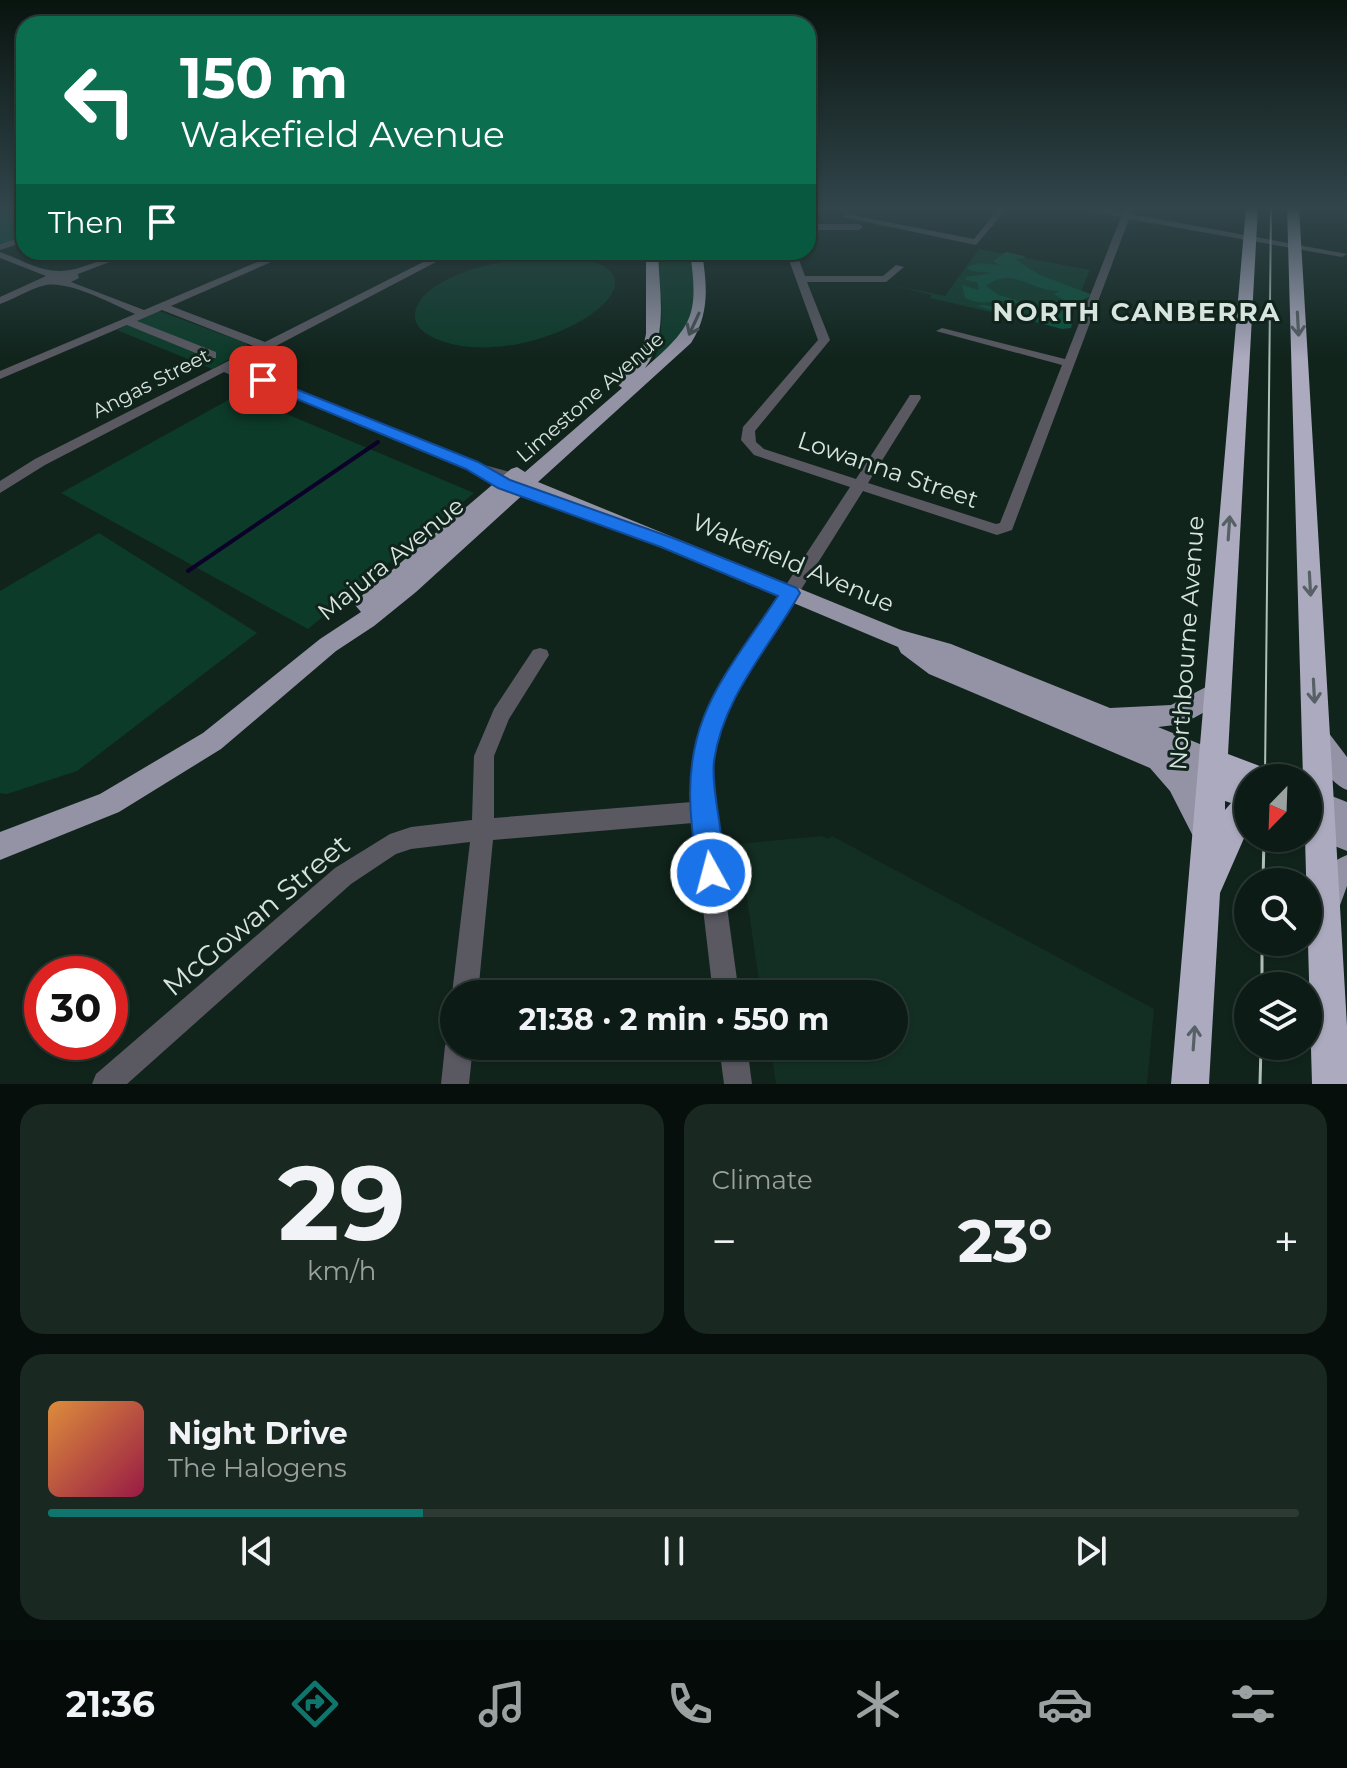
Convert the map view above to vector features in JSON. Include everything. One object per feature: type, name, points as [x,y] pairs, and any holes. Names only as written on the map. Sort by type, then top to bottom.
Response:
[{"type":"highway","name":"Northbourne Avenue","points":[[1190,1084],[1250,258]]},
{"type":"highway","points":[[1286,258],[1316,736],[1325,817],[1324,914],[1331,1084]]},
{"type":"highway","points":[[1212,771],[1234,775]]},
{"type":"highway","name":"Wakefield Avenue","points":[[1212,771],[1234,786]]},
{"type":"highway","points":[[1203,900],[1234,822]]},
{"type":"main road","name":"Limestone Avenue","points":[[514,484],[623,387],[649,353],[654,320],[652,260]]},
{"type":"main road","name":"Limestone Avenue","points":[[514,484],[555,457],[686,340],[697,325],[701,308],[697,260]]},
{"type":"main road","points":[[555,457],[547,479],[564,499]]},
{"type":"main road","name":"Wakefield Avenue","points":[[514,484],[564,499],[896,638],[943,651],[1106,718],[1212,771]]},
{"type":"main road","name":"Wakefield Avenue","points":[[514,484],[667,543]]},
{"type":"main road","name":"Majura Avenue","points":[[0,846],[109,803],[212,741],[514,484]]},
{"type":"main road","name":"Wakefield Avenue","points":[[896,638],[937,667],[1145,753],[1212,771]]},
{"type":"main road","points":[[1106,718],[1174,716],[1217,693]]},
{"type":"main road","points":[[1316,736],[1347,778]]},
{"type":"main road","points":[[1145,753],[1179,782],[1208,838]]},
{"type":"main road","points":[[1324,914],[1333,879],[1337,873],[1347,870]]},
{"type":"street","points":[[5,258],[51,279]]},
{"type":"street","name":"Lowanna Street","points":[[794,260],[824,340],[748,430],[746,438],[750,446],[759,452],[987,528],[1001,529],[1006,526],[1109,258]]},
{"type":"street","points":[[0,301],[51,279],[75,277],[113,260]]},
{"type":"street","points":[[0,375],[270,260]]},
{"type":"street","name":"Angas Street","points":[[0,488],[40,462],[434,260]]},
{"type":"street","points":[[802,279],[886,279],[899,267]]},
{"type":"street","points":[[75,277],[143,313]]},
{"type":"street","points":[[162,306],[265,346]]},
{"type":"street","points":[[127,321],[212,355]]},
{"type":"street","points":[[942,331],[1068,363]]},
{"type":"street","name":"Wakefield Avenue","points":[[228,366],[248,378],[263,380],[514,484]]},
{"type":"street","points":[[724,980],[703,812],[702,764],[711,723],[719,704],[915,398]]},
{"type":"street","points":[[467,980],[483,830],[484,756],[501,715],[540,655]]},
{"type":"street","name":"McGowan Street","points":[[106,1084],[366,858],[390,845],[411,838],[483,830],[703,812]]},
{"type":"street","points":[[455,1084],[458,1060]]},
{"type":"street","points":[[735,1060],[738,1084]]},
{"type":"shaded area","points":[[973,258],[1024,258],[1090,270],[1065,329],[930,298],[932,295],[888,284],[945,296]]},
{"type":"shaded area","points":[[510,260],[581,260],[597,263],[614,278],[610,296],[590,315],[558,332],[519,344],[478,347],[439,340],[420,328],[415,315],[420,300],[433,288],[473,269]]},
{"type":"shaded area","points":[[658,260],[691,260],[698,303],[694,324],[652,365],[660,338]]},
{"type":"shaded area","points":[[159,311],[246,343],[249,348],[212,369],[117,330]]},
{"type":"shaded area","points":[[239,394],[474,493],[308,629],[61,493]]},
{"type":"shaded area","points":[[99,533],[257,633],[77,771],[7,794],[0,793],[0,591]]},
{"type":"shaded area","points":[[822,836],[828,839],[832,836],[1154,1009],[1147,1084],[776,1084],[772,1060],[908,1060],[908,980],[759,980],[739,844]]},
{"type":"green space","points":[[998,258],[1025,258],[1015,259],[1040,275],[1093,295],[1079,301],[1069,301],[1054,294],[1059,291],[1004,278],[986,286],[999,295],[1029,304],[978,302],[965,298],[962,285],[979,290],[977,282],[965,280],[966,277],[993,273],[971,271],[966,267],[980,263],[999,265],[993,261]]},
{"type":"green space","points":[[985,305],[1054,321],[1042,312],[1064,311],[1074,318],[1071,328],[1062,329],[977,306]]},
{"type":"waterway","points":[[188,571],[378,442]]},
{"type":"tram line","points":[[1265,764],[1270,258]]},
{"type":"tram line","points":[[1263,868],[1264,852]]},
{"type":"tram line","points":[[1262,956],[1262,972]]},
{"type":"tram line","points":[[1260,1084],[1261,1060]]},
{"type":"district","name":"NORTH CANBERRA","points":[[1137,312]]},
{"type":"route","points":[[263,380],[472,466],[504,484],[667,543],[790,593],[719,704],[711,723],[702,764],[703,812],[711,873]]}]
